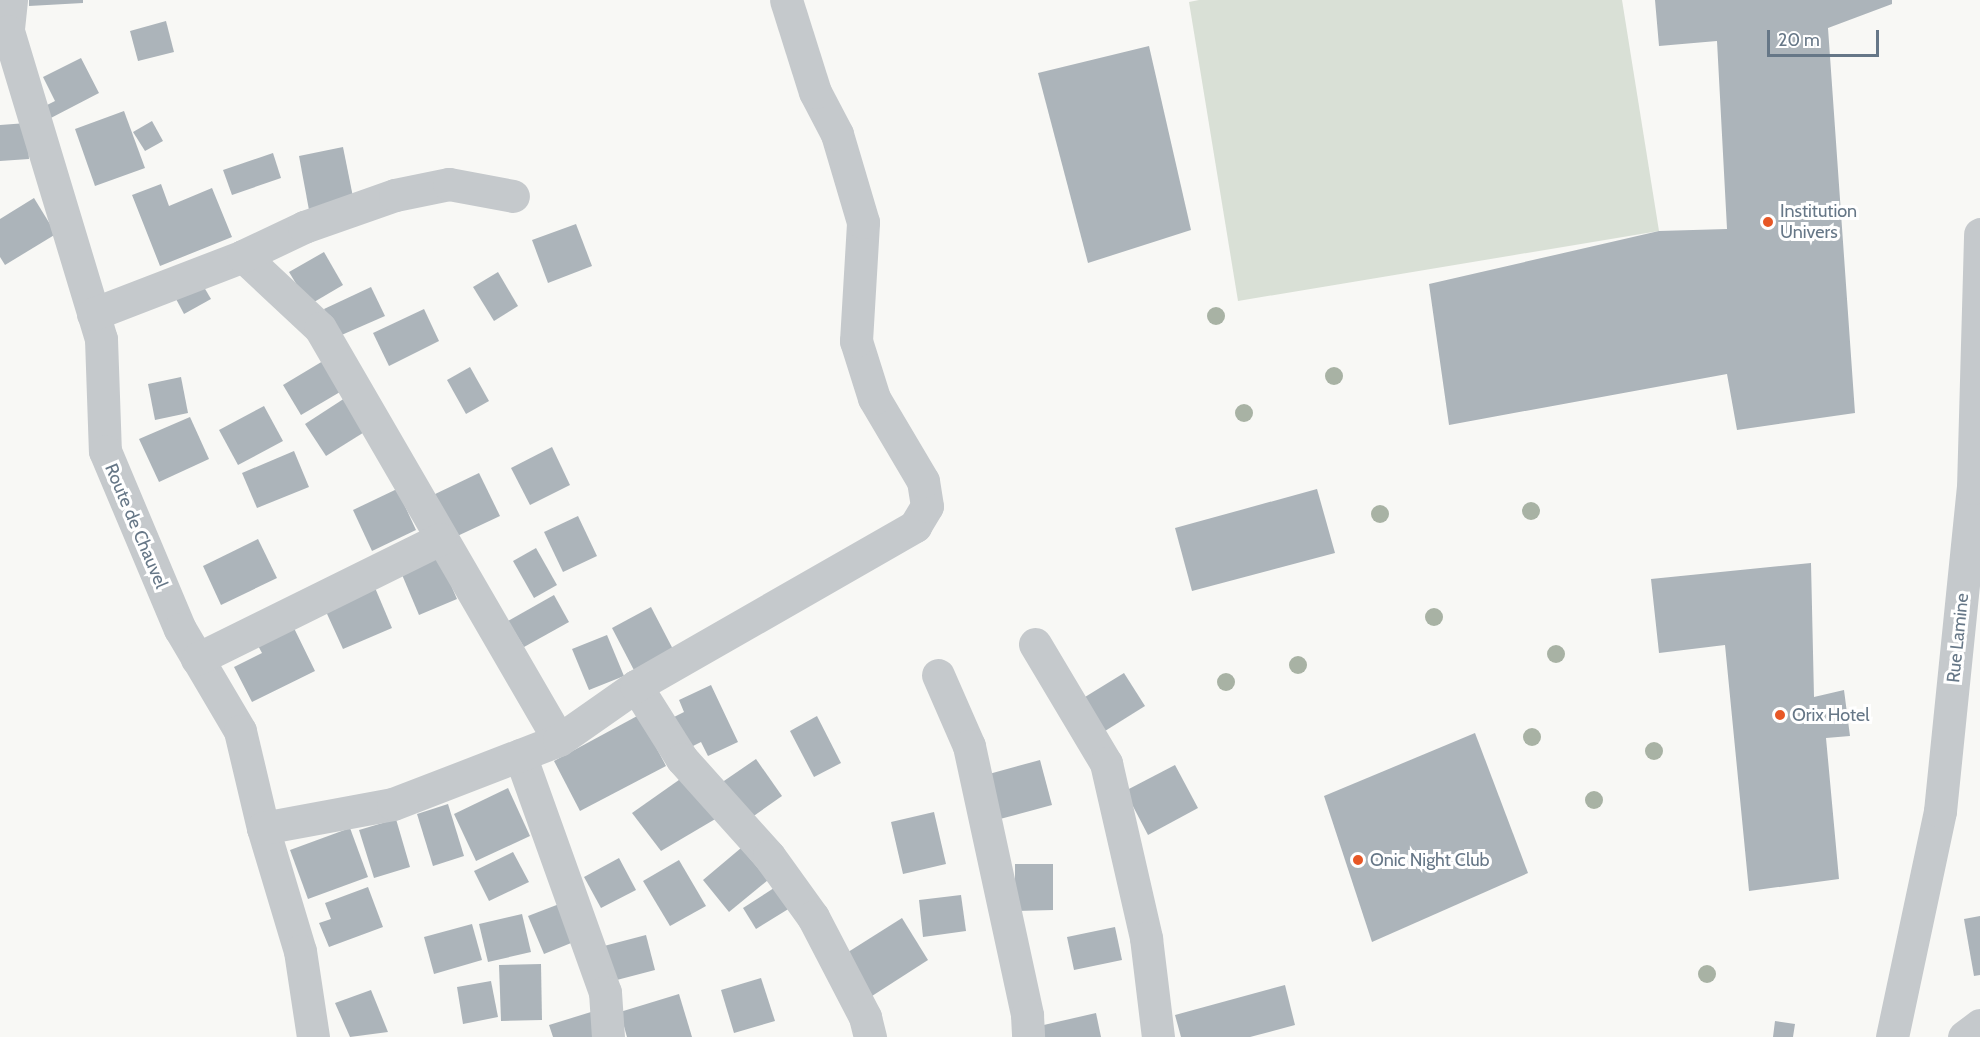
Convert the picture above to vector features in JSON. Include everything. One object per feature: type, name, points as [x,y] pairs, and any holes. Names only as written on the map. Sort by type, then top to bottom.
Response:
[{"type":"street","name":"Route de Chauvel","points":[[11,0],[8,31],[100,339],[105,451],[180,629],[240,731],[263,828],[300,951],[313,1037]]},
{"type":"street","points":[[263,828],[393,804],[559,740],[636,686],[915,526],[927,506],[923,481],[874,398],[856,341],[862,222],[837,134],[815,92],[786,0]]},
{"type":"street","points":[[93,314],[243,256],[304,227],[395,195],[449,184],[513,196]]},
{"type":"street","name":"Rue Lamine","points":[[1892,1037],[1940,811],[1973,488],[1980,234]]},
{"type":"street","points":[[243,256],[320,328],[440,539],[559,740]]},
{"type":"street","points":[[197,658],[440,539]]},
{"type":"street","points":[[1035,644],[1106,763],[1146,938],[1158,1037]]},
{"type":"street","points":[[938,675],[969,746],[1014,951],[1028,1037]]},
{"type":"street","points":[[636,686],[682,759],[769,856],[813,917],[865,1017],[870,1037]]},
{"type":"street","points":[[520,755],[605,992],[608,1037]]},
{"type":"street","points":[[1964,1037],[1980,1024]]},
{"type":"shaded area","points":[[1199,0],[1622,0],[1659,231],[1238,301],[1189,2]]},
{"type":"building","points":[[29,0],[83,0],[83,3],[29,6]]},
{"type":"building","points":[[1655,0],[1892,0],[1892,4],[1828,28],[1855,413],[1737,430],[1727,374],[1449,425],[1429,284],[1659,231],[1727,229],[1717,41],[1659,46]]},
{"type":"building","points":[[166,21],[174,52],[138,61],[130,31]]},
{"type":"building","points":[[1149,46],[1191,230],[1088,263],[1038,73]]},
{"type":"building","points":[[81,58],[99,93],[47,120],[41,108],[55,101],[43,77]]},
{"type":"building","points":[[124,111],[145,168],[95,186],[75,129]]},
{"type":"building","points":[[152,121],[163,141],[145,151],[133,132]]},
{"type":"building","points":[[27,123],[29,159],[0,161],[0,125]]},
{"type":"building","points":[[343,147],[354,202],[309,210],[299,156]]},
{"type":"building","points":[[273,153],[281,178],[232,195],[223,170]]},
{"type":"building","points":[[161,184],[169,206],[212,188],[232,237],[160,266],[132,195]]},
{"type":"building","points":[[34,198],[56,234],[5,265],[0,257],[0,219]]},
{"type":"building","points":[[576,224],[592,266],[548,283],[532,240]]},
{"type":"building","points":[[324,252],[343,285],[309,305],[289,272]]},
{"type":"building","points":[[498,272],[518,306],[494,321],[473,287]]},
{"type":"building","points":[[201,282],[211,299],[184,314],[175,297]]},
{"type":"building","points":[[371,287],[385,316],[337,337],[324,309]]},
{"type":"building","points":[[424,309],[439,341],[389,366],[373,333]]},
{"type":"building","points":[[323,361],[340,392],[301,415],[283,385]]},
{"type":"building","points":[[470,367],[489,401],[466,414],[447,380]]},
{"type":"building","points":[[181,377],[188,413],[155,420],[148,384]]},
{"type":"building","points":[[345,398],[366,431],[326,456],[305,424]]},
{"type":"building","points":[[264,406],[283,441],[238,465],[219,430]]},
{"type":"building","points":[[190,417],[209,459],[159,482],[139,439]]},
{"type":"building","points":[[552,447],[570,485],[530,505],[511,468]]},
{"type":"building","points":[[294,451],[309,487],[257,508],[242,473]]},
{"type":"building","points":[[479,473],[500,516],[451,539],[431,496]]},
{"type":"building","points":[[397,489],[416,530],[372,551],[353,510]]},
{"type":"building","points":[[1317,489],[1335,553],[1192,591],[1175,528]]},
{"type":"building","points":[[578,516],[597,556],[563,572],[544,532]]},
{"type":"building","points":[[258,539],[277,578],[221,605],[203,566]]},
{"type":"building","points":[[536,548],[557,585],[534,598],[513,561]]},
{"type":"building","points":[[437,553],[457,599],[419,615],[400,570]]},
{"type":"building","points":[[1811,563],[1814,697],[1844,690],[1850,736],[1826,738],[1839,879],[1749,891],[1725,645],[1659,653],[1651,579]]},
{"type":"building","points":[[373,583],[392,628],[343,649],[323,605]]},
{"type":"building","points":[[554,595],[569,622],[524,647],[508,621]]},
{"type":"building","points":[[651,607],[676,655],[637,676],[612,628]]},
{"type":"building","points":[[292,624],[315,671],[252,702],[234,667],[262,653],[256,642]]},
{"type":"building","points":[[607,635],[624,676],[589,690],[572,649]]},
{"type":"building","points":[[1124,673],[1145,706],[1105,731],[1085,697]]},
{"type":"building","points":[[711,685],[738,742],[708,756],[701,742],[683,751],[668,720],[684,712],[679,700]]},
{"type":"building","points":[[639,715],[666,766],[580,811],[554,761]]},
{"type":"building","points":[[817,716],[841,763],[814,777],[790,731]]},
{"type":"building","points":[[1475,733],[1528,873],[1372,942],[1324,796]]},
{"type":"building","points":[[756,759],[782,796],[748,820],[721,783]]},
{"type":"building","points":[[1040,760],[1052,805],[1000,819],[989,774]]},
{"type":"building","points":[[1175,765],[1198,808],[1148,835],[1125,791]]},
{"type":"building","points":[[686,775],[717,818],[661,851],[632,813]]},
{"type":"building","points":[[508,788],[530,836],[476,861],[454,814]]},
{"type":"building","points":[[448,804],[464,856],[433,866],[417,814]]},
{"type":"building","points":[[934,812],[946,864],[903,874],[891,822]]},
{"type":"building","points":[[396,819],[410,867],[374,878],[359,830]]},
{"type":"building","points":[[350,828],[368,877],[308,899],[290,850]]},
{"type":"building","points":[[741,848],[768,880],[729,912],[703,880]]},
{"type":"building","points":[[513,852],[529,882],[489,901],[474,871]]},
{"type":"building","points":[[619,858],[636,890],[601,908],[584,877]]},
{"type":"building","points":[[679,860],[706,906],[670,926],[643,881]]},
{"type":"building","points":[[1015,864],[1053,864],[1053,910],[1015,911]]},
{"type":"building","points":[[777,886],[790,908],[756,929],[743,908]]},
{"type":"building","points":[[368,887],[383,927],[329,947],[319,923],[331,919],[325,903]]},
{"type":"building","points":[[961,895],[966,931],[923,937],[919,900]]},
{"type":"building","points":[[567,901],[581,939],[544,954],[528,916]]},
{"type":"building","points":[[522,914],[531,952],[488,962],[479,924]]},
{"type":"building","points":[[1980,916],[1980,975],[1974,976],[1964,919]]},
{"type":"building","points":[[902,918],[928,960],[872,996],[845,954]]},
{"type":"building","points":[[472,924],[482,960],[434,974],[424,937]]},
{"type":"building","points":[[1115,927],[1122,960],[1074,970],[1067,937]]},
{"type":"building","points":[[646,935],[655,970],[613,981],[604,946]]},
{"type":"building","points":[[541,964],[542,1020],[501,1021],[499,965]]},
{"type":"building","points":[[761,978],[775,1021],[734,1033],[721,990]]},
{"type":"building","points":[[491,981],[498,1017],[463,1024],[457,987]]},
{"type":"building","points":[[1285,985],[1295,1025],[1250,1037],[1181,1037],[1175,1015]]},
{"type":"building","points":[[371,990],[388,1032],[350,1037],[335,1003]]},
{"type":"building","points":[[679,994],[692,1037],[627,1037],[620,1012]]},
{"type":"building","points":[[591,1012],[599,1037],[553,1037],[549,1025]]},
{"type":"building","points":[[1096,1013],[1101,1037],[1037,1037],[1035,1027]]},
{"type":"building","points":[[1775,1021],[1795,1024],[1793,1037],[1773,1037]]},
{"type":"place","name":"Institution Univers","points":[[1768,222]]},
{"type":"place","name":"Orix Hotel","points":[[1780,715]]},
{"type":"place","name":"Onic Night Club","points":[[1358,860]]}]
